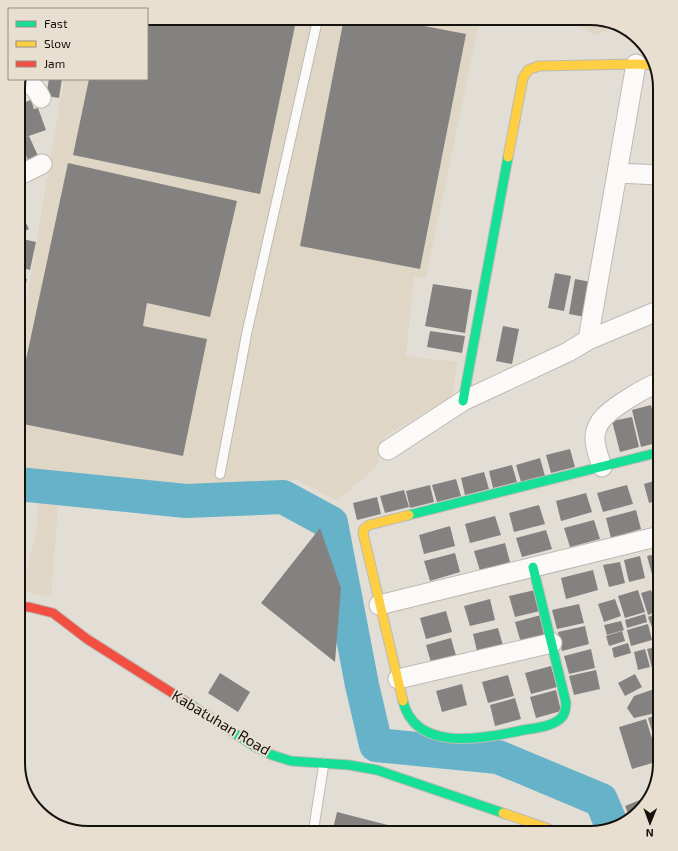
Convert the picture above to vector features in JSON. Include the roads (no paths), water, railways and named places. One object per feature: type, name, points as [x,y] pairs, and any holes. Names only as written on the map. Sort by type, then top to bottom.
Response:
[{"type":"street","points":[[463,401],[523,78],[528,70],[539,66],[645,64],[617,173],[588,340]]},
{"type":"street","points":[[25,83],[30,83],[36,89],[41,98]]},
{"type":"street","points":[[25,172],[42,164]]},
{"type":"street","points":[[617,173],[653,175]]},
{"type":"street","points":[[388,450],[463,401],[568,352],[588,340],[653,313]]},
{"type":"street","points":[[602,467],[596,448],[595,437],[597,426],[604,417],[622,404],[653,386]]},
{"type":"street","points":[[533,567],[566,703],[564,716],[558,721],[548,725],[475,738],[459,739],[428,733],[418,727],[410,718],[404,707],[379,605],[363,533],[364,529],[369,526],[653,454]]},
{"type":"street","points":[[379,605],[653,538]]},
{"type":"street","name":"Kabatuhan Road","points":[[25,607],[52,612],[87,639],[254,746],[272,755],[291,761],[348,765],[377,770],[543,826]]},
{"type":"street","points":[[398,679],[552,643]]},
{"type":"lane","points":[[220,474],[247,332],[316,25]]},
{"type":"lane","points":[[314,826],[324,763]]},
{"type":"waterway","points":[[25,485],[186,501],[283,497],[331,523],[362,685],[376,745],[498,757],[601,800],[611,822]]}]
